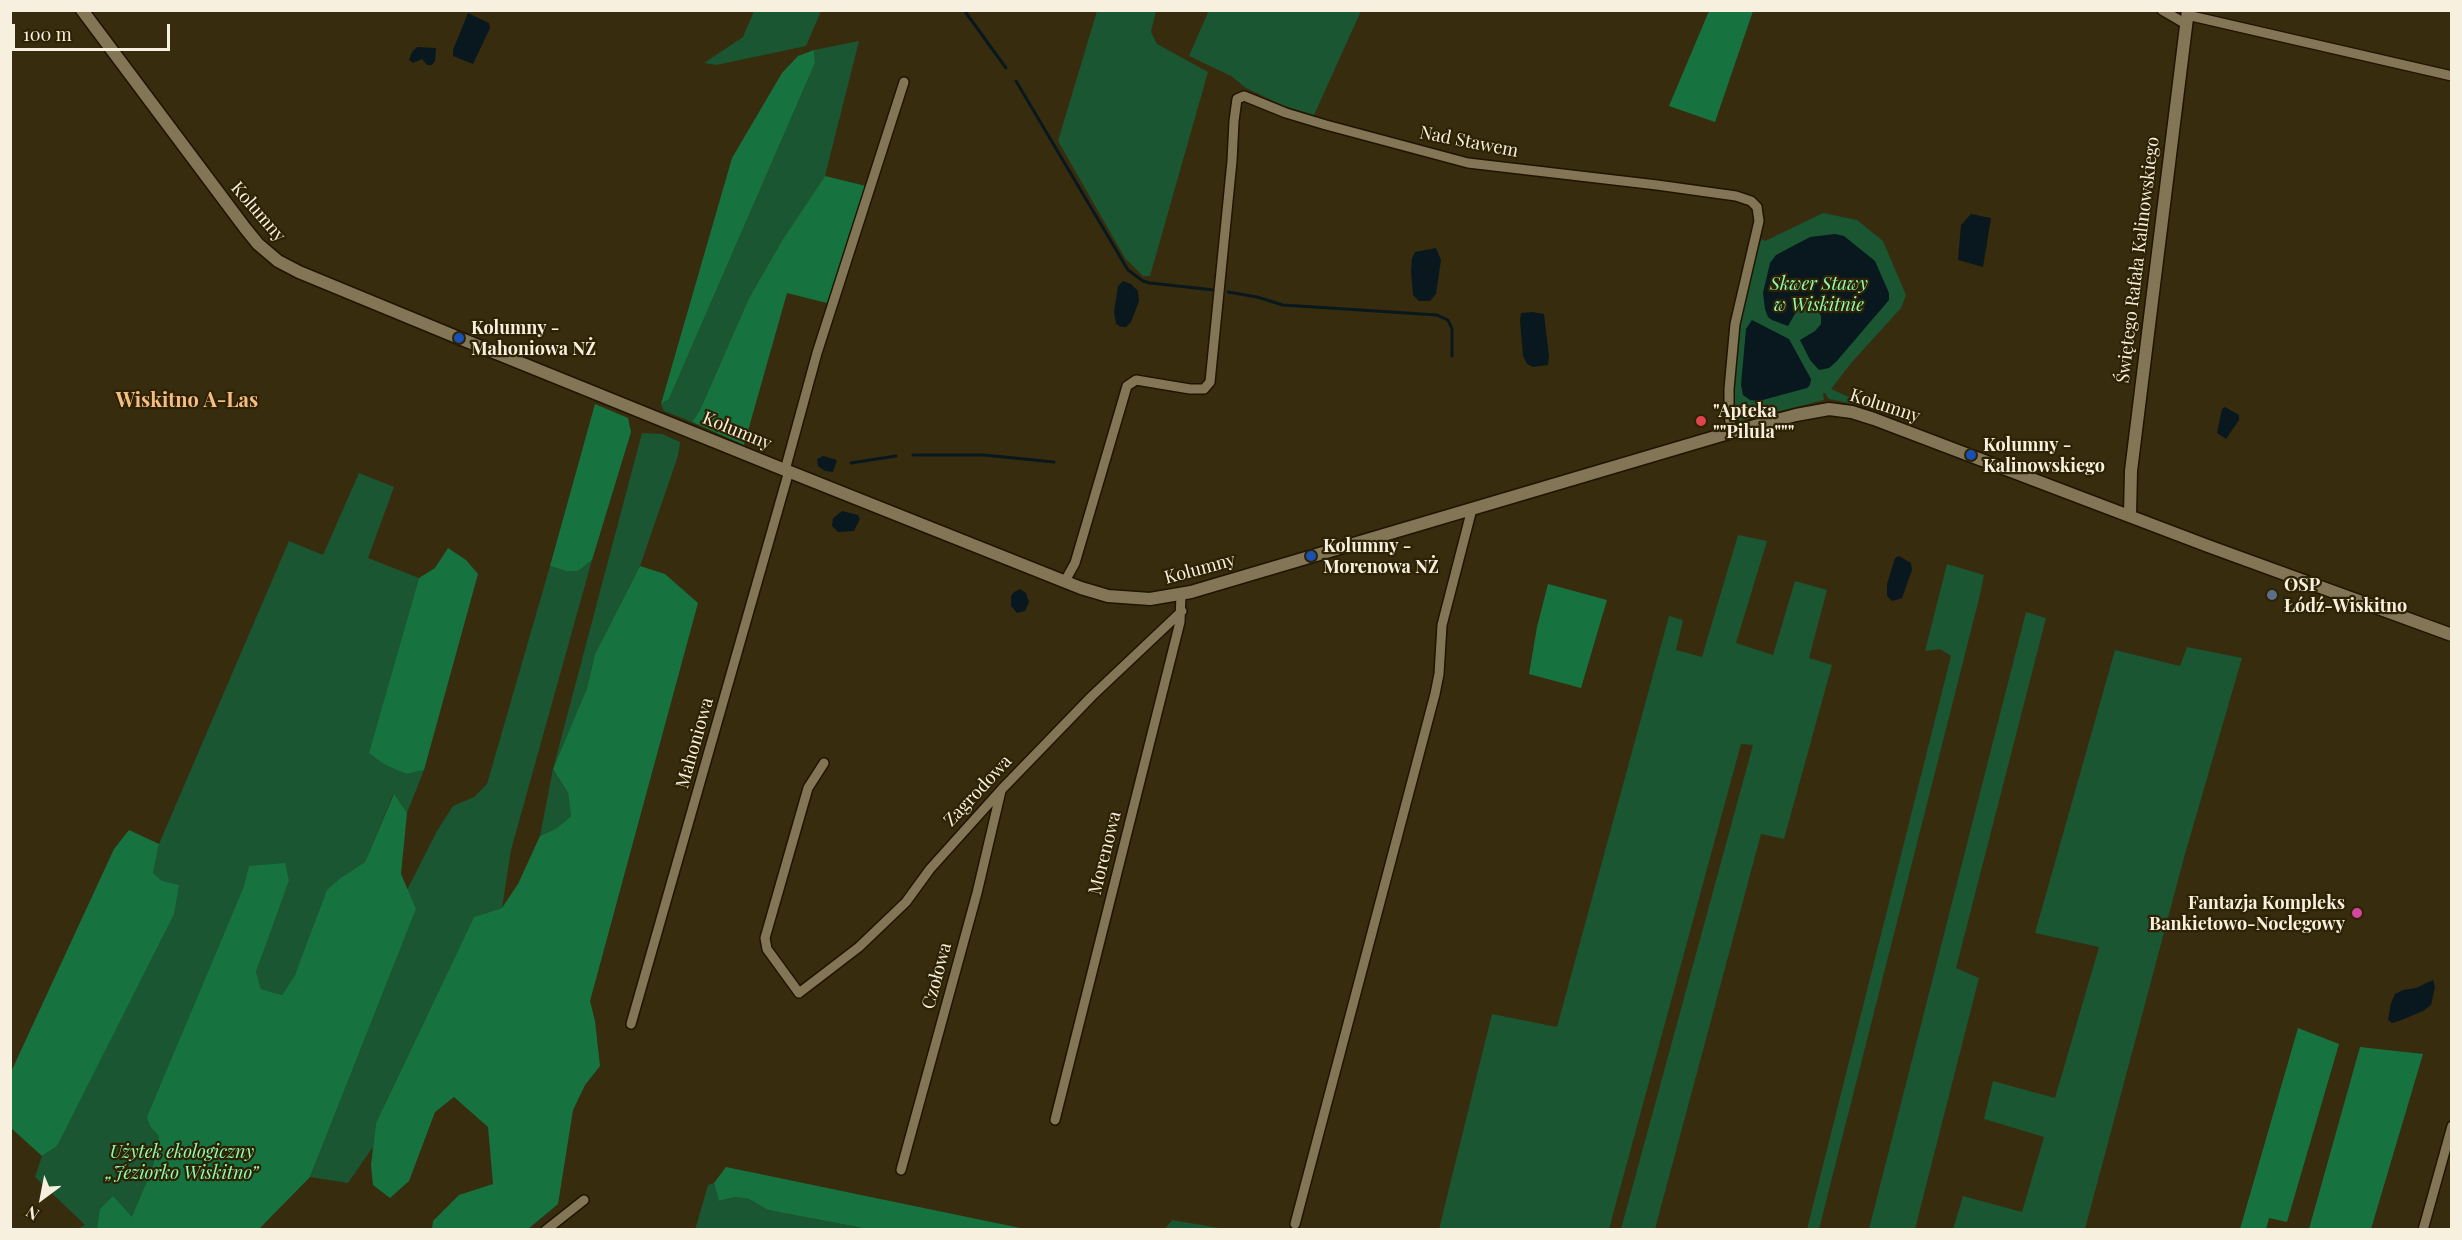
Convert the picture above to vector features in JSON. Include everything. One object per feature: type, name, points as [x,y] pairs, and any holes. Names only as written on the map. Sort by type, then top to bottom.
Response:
[{"type":"street","name":"Kolumny","points":[[82,10],[245,228],[258,244],[278,261],[371,302],[787,470],[1065,581],[1116,598],[1150,599],[1181,594],[1732,432],[1820,410],[1852,412],[2451,635]]},
{"type":"street","points":[[2162,10],[2451,76]]},
{"type":"street","name":"Świętego Rafała Kalinowskiego","points":[[2130,515],[2131,471],[2187,16]]},
{"type":"street","name":"Mahoniowa","points":[[631,1024],[787,470],[817,353],[904,82]]},
{"type":"street","name":"Nad Stawem","points":[[1065,581],[1075,563],[1126,386],[1136,380],[1190,389],[1204,389],[1208,386],[1236,104],[1240,98],[1249,96],[1286,113],[1468,163],[1590,176],[1736,196],[1751,201],[1757,207],[1759,221],[1735,324],[1729,388],[1729,416],[1732,432]]},
{"type":"street","points":[[1295,1224],[1435,694],[1439,674],[1442,626],[1472,509]]},
{"type":"street","name":"Morenowa","points":[[1055,1120],[1182,611],[1181,594]]},
{"type":"street","name":"Zagrodowa","points":[[824,763],[808,788],[765,938],[767,949],[799,993],[859,947],[906,902],[930,868],[1002,789],[1092,696],[1182,611]]},
{"type":"street","name":"Czołowa","points":[[901,1170],[977,893],[1002,789]]},
{"type":"street","points":[[2423,1230],[2451,1126]]},
{"type":"street","points":[[546,1230],[584,1200]]},
{"type":"green space","points":[[1209,10],[1361,11],[1314,115],[1284,106],[1246,88],[1231,76],[1189,56]]},
{"type":"green space","points":[[754,11],[821,11],[806,46],[716,65],[704,63],[743,37]]},
{"type":"green space","points":[[1097,11],[1156,11],[1151,32],[1157,44],[1208,72],[1150,276],[1143,276],[1125,258],[1058,141]]},
{"type":"green space","points":[[1709,11],[1753,11],[1715,122],[1669,106]]},
{"type":"green space","points":[[859,41],[825,176],[783,239],[749,298],[700,410],[692,422],[664,411],[661,404],[669,399],[815,63],[814,50]]},
{"type":"green space","points":[[814,50],[815,63],[669,399],[661,404],[732,158],[782,73],[798,56]]},
{"type":"green space","points":[[825,176],[866,186],[827,303],[787,293],[744,445],[692,422],[700,410],[749,298],[783,239]]},
{"type":"green space","name":"Skwer Stawy w Wiskitnie","points":[[1823,213],[1857,220],[1883,241],[1906,295],[1901,308],[1831,389],[1888,414],[1864,406],[1829,399],[1823,393],[1824,400],[1740,421],[1732,413],[1737,330],[1756,248],[1762,239],[1765,241]]},
{"type":"green space","points":[[595,404],[628,418],[631,432],[592,560],[578,571],[566,571],[550,566]]},
{"type":"green space","points":[[642,433],[662,434],[680,442],[678,456],[640,566],[595,654],[587,688],[553,769]]},
{"type":"green space","name":"Użytek ekologiczny „Jeziorko Wiskitno”","points":[[359,473],[394,487],[368,558],[419,578],[370,753],[405,774],[424,770],[407,813],[393,795],[365,862],[342,877],[295,975],[282,995],[261,989],[256,972],[289,881],[249,866],[243,889],[256,1229],[77,1229],[85,1225],[35,1177],[42,1156],[57,1146],[162,881],[153,873],[159,844],[289,541],[323,555]]},
{"type":"green space","points":[[1738,535],[1767,541],[1736,643],[1773,655],[1795,581],[1827,590],[1809,658],[1832,665],[1784,839],[1761,834],[1655,1229],[1621,1229],[1753,745],[1741,744],[1609,1229],[1439,1229],[1492,1014],[1557,1027],[1669,616],[1683,620],[1676,650],[1702,657]]},
{"type":"green space","points":[[448,548],[466,560],[478,574],[424,770],[406,774],[384,764],[369,753],[419,578],[435,568]]},
{"type":"green space","points":[[592,560],[511,850],[502,908],[474,917],[376,1123],[373,1147],[348,1183],[310,1177],[416,909],[407,890],[437,831],[453,806],[474,797],[487,784],[550,566],[566,571],[578,571]]},
{"type":"green space","points":[[1947,564],[1984,575],[1979,599],[1819,1229],[1807,1229],[1951,656],[1940,649],[1925,651]]},
{"type":"green space","points":[[640,566],[665,574],[698,603],[590,1001],[595,1021],[600,1066],[585,1085],[573,1110],[558,1204],[528,1229],[432,1229],[433,1221],[459,1195],[493,1184],[488,1127],[454,1097],[435,1112],[409,1181],[390,1198],[373,1185],[371,1165],[376,1123],[474,917],[502,908],[518,884],[540,836],[557,828],[571,816],[568,793],[553,769],[587,688],[595,654]]},
{"type":"green space","points":[[1548,584],[1607,600],[1581,688],[1529,674],[1537,627]]},
{"type":"green space","points":[[2026,612],[2046,618],[1956,968],[1979,978],[1915,1229],[1869,1229]]},
{"type":"green space","points":[[2187,647],[2242,658],[2185,854],[2085,1229],[1953,1229],[1963,1196],[2022,1212],[2044,1137],[1984,1119],[1993,1081],[2055,1098],[2099,947],[2035,933],[2115,650],[2180,666]]},
{"type":"green space","points":[[553,769],[568,793],[571,816],[557,828],[540,836]]},
{"type":"green space","name":"Użytek ekologiczny „Jeziorko Wiskitno”","points":[[394,794],[407,813],[401,874],[416,909],[310,1177],[259,1229],[97,1230],[100,1209],[113,1196],[132,1217],[153,1167],[159,1136],[150,1126],[147,1117],[243,889],[249,866],[285,863],[289,881],[256,972],[261,989],[282,995],[295,975],[327,890],[365,862]]},
{"type":"green space","points":[[129,830],[159,844],[153,873],[162,881],[179,885],[174,914],[57,1146],[42,1156],[11,1128],[11,1072],[114,849]]},
{"type":"green space","points":[[2298,1028],[2339,1044],[2287,1222],[2269,1218],[2266,1229],[2240,1229]]},
{"type":"green space","points":[[2360,1047],[2423,1054],[2371,1229],[2309,1229]]},
{"type":"green space","points":[[726,1167],[1025,1229],[868,1229],[768,1210],[749,1199],[735,1197],[719,1201],[714,1183]]},
{"type":"green space","points":[[714,1183],[719,1201],[735,1197],[749,1199],[768,1210],[868,1229],[695,1230],[708,1185]]},
{"type":"green space","points":[[1172,1220],[1225,1229],[1165,1229]]},
{"type":"shaded area","points":[[468,13],[489,23],[490,28],[473,64],[453,56],[453,50]]},
{"type":"shaded area","points":[[417,47],[436,48],[435,61],[432,65],[427,65],[422,59],[413,63],[409,60]]},
{"type":"shaded area","points":[[1971,214],[1991,218],[1983,267],[1958,260],[1961,225]]},
{"type":"shaded area","points":[[1835,234],[1844,236],[1875,261],[1889,293],[1889,300],[1836,362],[1829,368],[1819,370],[1810,360],[1800,340],[1815,331],[1821,324],[1821,316],[1816,308],[1807,303],[1800,305],[1788,326],[1768,317],[1763,293],[1770,263],[1776,255],[1810,237]]},
{"type":"shaded area","points":[[1436,248],[1441,260],[1436,294],[1430,301],[1419,301],[1413,295],[1412,258],[1415,252]]},
{"type":"shaded area","points":[[1123,281],[1131,284],[1138,291],[1139,301],[1131,322],[1126,327],[1116,324],[1114,312],[1118,286]]},
{"type":"shaded area","points":[[1521,313],[1544,314],[1548,365],[1533,367],[1527,364],[1523,356]]},
{"type":"shaded area","points":[[1752,320],[1789,339],[1811,379],[1807,388],[1759,401],[1750,400],[1743,395],[1741,385],[1746,329]]},
{"type":"shaded area","points":[[2225,407],[2239,415],[2239,420],[2226,439],[2217,433],[2222,409]]},
{"type":"shaded area","points":[[823,456],[837,460],[833,472],[825,471],[818,466],[817,459]]},
{"type":"shaded area","points":[[842,511],[858,515],[860,519],[854,531],[838,532],[832,526],[833,518]]},
{"type":"shaded area","points":[[1899,556],[1911,563],[1912,570],[1902,598],[1892,601],[1887,596],[1887,584],[1895,558]]},
{"type":"shaded area","points":[[1020,589],[1026,593],[1029,602],[1025,611],[1017,613],[1011,606],[1011,596]]},
{"type":"shaded area","points":[[2433,980],[2435,987],[2431,1005],[2399,1021],[2392,1023],[2388,1020],[2395,994]]},
{"type":"waterway","points":[[964,10],[1006,68]]},
{"type":"waterway","points":[[1016,81],[1128,270],[1143,281],[1150,283],[1214,290]]},
{"type":"waterway","points":[[1228,292],[1257,297],[1283,305],[1437,315],[1448,320],[1452,329],[1452,356]]},
{"type":"waterway","points":[[913,455],[984,455],[1054,462]]},
{"type":"waterway","points":[[851,463],[896,456]]},
{"type":"place","name":"Kolumny - Mahoniowa NŻ","points":[[459,338]]},
{"type":"place","name":"\"Apteka \"\"Pilula\"\"\"","points":[[1701,421]]},
{"type":"place","name":"Kolumny - Kalinowskiego","points":[[1971,455]]},
{"type":"place","name":"Kolumny - Morenowa NŻ","points":[[1311,556]]},
{"type":"place","name":"OSP Łódź-Wiskitno","points":[[2272,595]]},
{"type":"place","name":"Fantazja Kompleks Bankietowo-Noclegowy","points":[[2357,913]]},
{"type":"district","name":"Wiskitno A-Las","points":[[187,401]]}]
